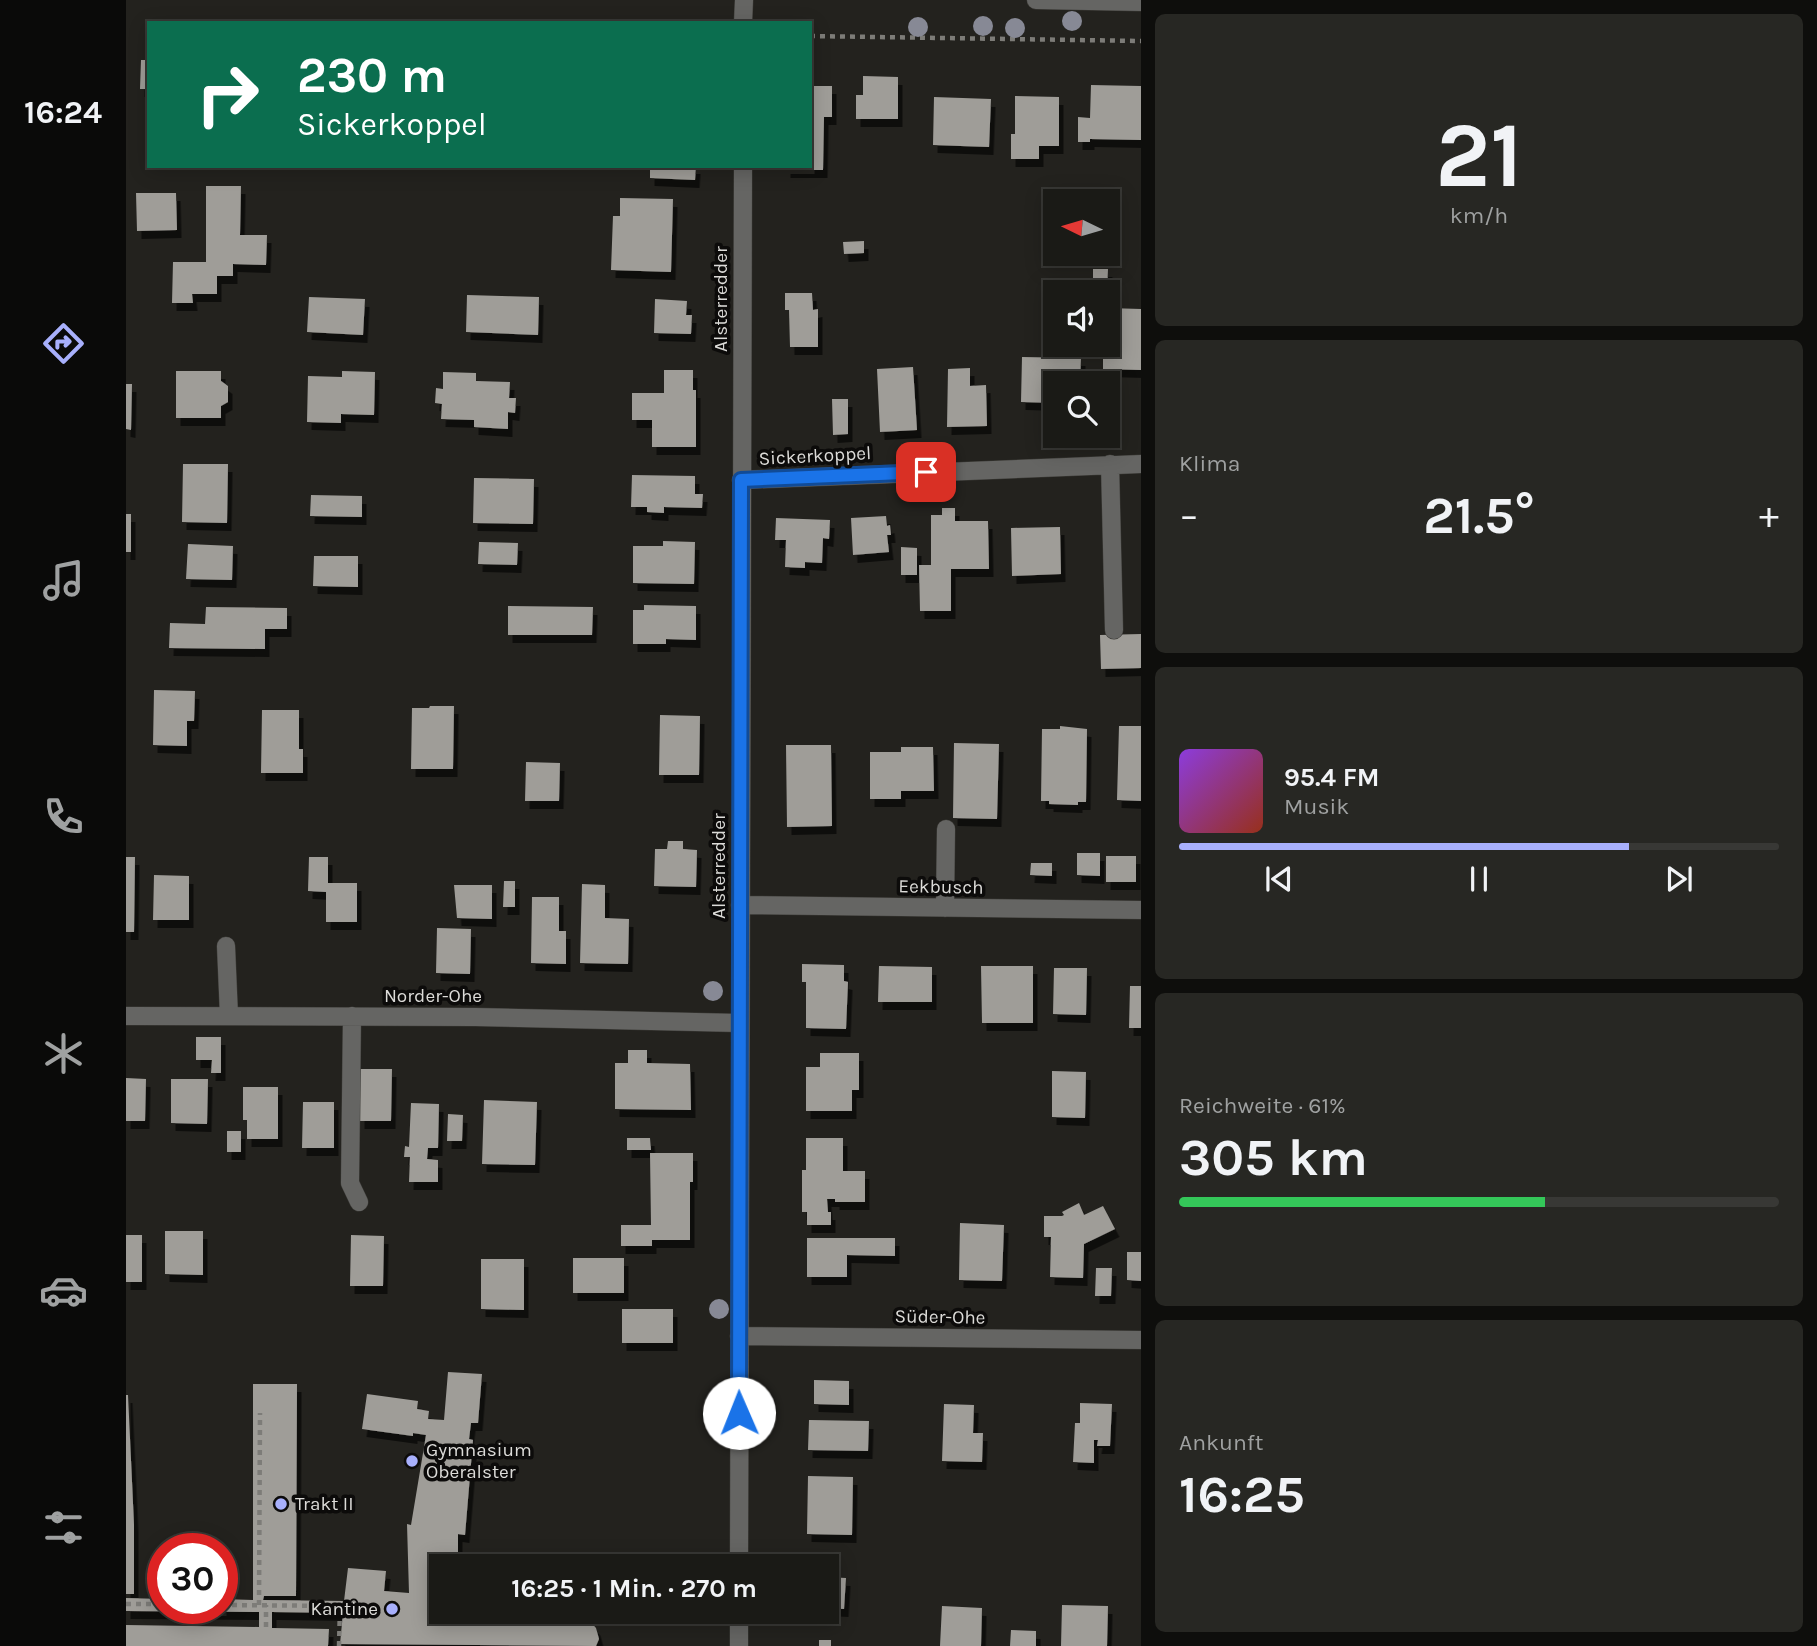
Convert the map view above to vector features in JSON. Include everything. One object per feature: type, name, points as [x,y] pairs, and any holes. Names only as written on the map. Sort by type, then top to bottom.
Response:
[{"type":"street","points":[[743,21],[744,0]]},
{"type":"street","points":[[1036,0],[1141,2]]},
{"type":"street","name":"Alsterredder","points":[[739,1554],[743,168]]},
{"type":"street","points":[[1110,464],[1114,630]]},
{"type":"street","name":"Sickerkoppel","points":[[741,480],[1141,464]]},
{"type":"street","points":[[945,908],[946,829]]},
{"type":"street","name":"Eekbusch","points":[[740,905],[1141,910]]},
{"type":"street","points":[[226,946],[229,1016]]},
{"type":"street","name":"Norder-Ohe","points":[[126,1016],[352,1016],[739,1023]]},
{"type":"street","points":[[352,1016],[350,1183],[359,1202]]},
{"type":"street","name":"Süder-Ohe","points":[[739,1336],[1141,1340]]},
{"type":"street","points":[[739,1624],[739,1646]]},
{"type":"path","points":[[812,36],[1141,41]]},
{"type":"path","points":[[259,1605],[260,1413]]},
{"type":"path","points":[[126,1604],[147,1604]]},
{"type":"path","points":[[238,1605],[342,1606],[339,1646]]},
{"type":"path","points":[[266,1605],[266,1628]]},
{"type":"building","points":[[141,60],[147,60],[147,89],[140,89]]},
{"type":"building","points":[[863,76],[898,77],[898,119],[856,119],[856,95],[863,95]]},
{"type":"building","points":[[1091,85],[1141,86],[1141,140],[1090,139],[1090,142],[1078,142],[1078,117],[1090,118]]},
{"type":"building","points":[[812,86],[832,86],[832,117],[824,117],[823,170],[786,170],[812,168]]},
{"type":"building","points":[[1015,96],[1059,97],[1059,146],[1039,146],[1039,159],[1011,159],[1011,134],[1015,134]]},
{"type":"building","points":[[934,97],[991,99],[989,147],[933,145]]},
{"type":"building","points":[[650,168],[696,168],[695,180],[650,178]]},
{"type":"building","points":[[206,186],[241,186],[240,235],[267,235],[266,265],[233,264],[233,276],[217,276],[217,294],[192,294],[193,303],[172,303],[173,262],[206,262]]},
{"type":"building","points":[[136,193],[176,193],[177,230],[137,231]]},
{"type":"building","points":[[620,198],[673,199],[671,272],[611,270],[613,216],[620,216]]},
{"type":"building","points":[[864,241],[864,253],[844,254],[843,242]]},
{"type":"building","points":[[1093,269],[1108,269],[1108,280],[1093,280]]},
{"type":"building","points":[[785,293],[812,293],[813,310],[818,309],[818,347],[790,347],[789,310],[785,310]]},
{"type":"building","points":[[467,295],[539,297],[538,335],[466,332]]},
{"type":"building","points":[[309,297],[365,299],[363,335],[307,332]]},
{"type":"building","points":[[655,299],[687,301],[686,315],[692,315],[691,334],[654,333]]},
{"type":"building","points":[[1120,308],[1141,309],[1141,370],[1103,369],[1103,357],[1120,357]]},
{"type":"building","points":[[1022,357],[1081,358],[1080,371],[1043,371],[1043,403],[1021,402]]},
{"type":"building","points":[[913,367],[917,430],[880,432],[877,369]]},
{"type":"building","points":[[970,368],[970,386],[986,385],[987,426],[947,427],[948,369]]},
{"type":"building","points":[[664,370],[693,370],[693,390],[696,390],[696,447],[652,447],[652,420],[632,420],[632,393],[664,393]]},
{"type":"building","points":[[176,371],[221,371],[221,381],[228,386],[228,402],[221,406],[221,418],[176,418]]},
{"type":"building","points":[[342,371],[375,372],[374,415],[341,414],[341,423],[307,422],[308,376],[342,377]]},
{"type":"building","points":[[443,372],[476,373],[476,381],[510,382],[509,398],[516,398],[515,413],[508,412],[508,429],[474,427],[474,420],[441,419],[442,404],[435,403],[436,388],[443,389]]},
{"type":"building","points":[[126,384],[132,384],[131,430],[126,429]]},
{"type":"building","points":[[832,399],[848,399],[848,434],[833,435]]},
{"type":"building","points":[[183,464],[228,464],[227,523],[182,522]]},
{"type":"building","points":[[632,475],[695,476],[695,494],[703,494],[702,508],[664,507],[664,513],[647,512],[647,507],[631,507]]},
{"type":"building","points":[[474,478],[534,479],[533,524],[473,523]]},
{"type":"building","points":[[311,495],[362,496],[362,517],[310,516]]},
{"type":"building","points":[[942,508],[955,508],[955,521],[988,521],[989,569],[951,569],[951,611],[920,611],[919,565],[931,565],[931,515],[942,515]]},
{"type":"building","points":[[126,514],[131,514],[131,552],[126,552]]},
{"type":"building","points":[[886,516],[891,535],[887,535],[889,552],[853,555],[851,518]]},
{"type":"building","points":[[776,518],[830,520],[829,539],[823,538],[822,563],[805,562],[805,568],[785,567],[786,540],[775,540]]},
{"type":"building","points":[[1060,527],[1061,574],[1012,576],[1011,528]]},
{"type":"building","points":[[663,541],[695,542],[694,584],[633,583],[633,546],[663,546]]},
{"type":"building","points":[[479,542],[518,543],[517,565],[478,564]]},
{"type":"building","points":[[188,544],[233,546],[232,580],[186,579]]},
{"type":"building","points":[[901,547],[917,548],[917,575],[901,575]]},
{"type":"building","points":[[314,556],[358,556],[358,587],[313,586]]},
{"type":"building","points":[[644,605],[696,606],[696,640],[666,639],[666,644],[633,644],[633,610],[644,610]]},
{"type":"building","points":[[508,606],[593,607],[592,635],[508,635]]},
{"type":"building","points":[[206,607],[287,608],[287,629],[265,629],[265,649],[169,648],[170,623],[205,624]]},
{"type":"building","points":[[1141,634],[1141,668],[1101,669],[1100,635]]},
{"type":"building","points":[[154,690],[195,691],[194,721],[187,721],[187,746],[153,745]]},
{"type":"building","points":[[454,706],[453,769],[411,769],[412,708]]},
{"type":"building","points":[[262,710],[299,710],[299,749],[303,749],[303,773],[261,773]]},
{"type":"building","points":[[660,715],[700,716],[699,775],[659,775]]},
{"type":"building","points":[[1060,726],[1087,729],[1086,802],[1078,802],[1078,805],[1049,804],[1049,801],[1041,801],[1042,729],[1060,729]]},
{"type":"building","points":[[1119,726],[1141,726],[1141,801],[1117,800]]},
{"type":"building","points":[[954,743],[999,744],[997,819],[953,818]]},
{"type":"building","points":[[786,745],[831,745],[832,826],[787,827]]},
{"type":"building","points":[[901,747],[933,747],[934,791],[901,791],[901,799],[870,799],[870,752],[901,752]]},
{"type":"building","points":[[526,762],[560,763],[559,801],[525,801]]},
{"type":"building","points":[[668,841],[683,841],[683,849],[697,850],[696,887],[654,886],[655,849],[667,849]]},
{"type":"building","points":[[1077,853],[1100,853],[1100,876],[1077,875]]},
{"type":"building","points":[[1106,856],[1136,856],[1136,882],[1106,882]]},
{"type":"building","points":[[126,857],[135,857],[134,932],[126,932]]},
{"type":"building","points":[[309,857],[328,857],[328,883],[357,883],[357,922],[326,922],[326,892],[308,891]]},
{"type":"building","points":[[1031,863],[1052,863],[1052,876],[1030,875]]},
{"type":"building","points":[[154,875],[189,876],[189,920],[153,920]]},
{"type":"building","points":[[504,881],[515,881],[515,907],[503,907]]},
{"type":"building","points":[[582,884],[605,885],[605,918],[629,919],[628,964],[580,963]]},
{"type":"building","points":[[454,885],[492,885],[492,919],[457,918]]},
{"type":"building","points":[[532,897],[559,897],[559,931],[566,931],[566,964],[531,963]]},
{"type":"building","points":[[437,928],[471,929],[470,974],[436,973]]},
{"type":"building","points":[[802,964],[844,965],[844,981],[848,982],[846,1029],[806,1028],[806,982],[802,982]]},
{"type":"building","points":[[879,966],[932,967],[932,1002],[878,1002]]},
{"type":"building","points":[[981,966],[1033,966],[1033,1023],[982,1023]]},
{"type":"building","points":[[1054,968],[1087,968],[1086,1015],[1053,1014]]},
{"type":"building","points":[[1130,986],[1141,986],[1141,1028],[1129,1028]]},
{"type":"building","points":[[196,1037],[221,1037],[221,1073],[211,1073],[212,1060],[196,1060]]},
{"type":"building","points":[[628,1050],[647,1050],[647,1063],[690,1064],[691,1110],[615,1109],[615,1063],[628,1063]]},
{"type":"building","points":[[820,1053],[859,1053],[859,1090],[852,1090],[852,1111],[806,1111],[806,1067],[820,1067]]},
{"type":"building","points":[[360,1069],[392,1069],[391,1121],[360,1121]]},
{"type":"building","points":[[1052,1071],[1086,1072],[1085,1118],[1052,1117]]},
{"type":"building","points":[[126,1078],[146,1079],[145,1121],[126,1121]]},
{"type":"building","points":[[171,1079],[208,1079],[207,1124],[171,1123]]},
{"type":"building","points":[[243,1087],[278,1087],[278,1139],[247,1139],[247,1120],[243,1120]]},
{"type":"building","points":[[484,1100],[537,1102],[535,1165],[482,1164]]},
{"type":"building","points":[[303,1102],[334,1102],[334,1148],[302,1148]]},
{"type":"building","points":[[411,1103],[439,1104],[438,1148],[428,1148],[427,1159],[438,1160],[438,1182],[409,1182],[410,1157],[404,1157],[405,1146],[409,1147]]},
{"type":"building","points":[[448,1114],[463,1115],[462,1141],[447,1141]]},
{"type":"building","points":[[227,1131],[241,1131],[241,1152],[227,1152]]},
{"type":"building","points":[[627,1138],[650,1138],[651,1150],[627,1150]]},
{"type":"building","points":[[806,1138],[843,1138],[843,1171],[865,1171],[865,1202],[835,1202],[835,1199],[827,1199],[831,1225],[807,1225],[807,1212],[802,1212],[802,1170],[806,1170]]},
{"type":"building","points":[[650,1153],[693,1153],[690,1240],[652,1240],[652,1246],[621,1246],[621,1225],[651,1225]]},
{"type":"building","points":[[1079,1203],[1084,1215],[1103,1206],[1115,1229],[1084,1244],[1083,1278],[1050,1277],[1051,1237],[1044,1237],[1044,1216],[1062,1216],[1062,1212]]},
{"type":"building","points":[[960,1223],[1004,1225],[1002,1281],[959,1280]]},
{"type":"building","points":[[165,1231],[203,1231],[203,1275],[165,1274]]},
{"type":"building","points":[[126,1235],[142,1235],[142,1282],[126,1282]]},
{"type":"building","points":[[351,1235],[384,1236],[383,1286],[350,1286]]},
{"type":"building","points":[[807,1238],[895,1238],[895,1256],[847,1255],[847,1277],[807,1277]]},
{"type":"building","points":[[1127,1252],[1141,1252],[1141,1281],[1127,1280]]},
{"type":"building","points":[[573,1258],[624,1258],[624,1293],[573,1293]]},
{"type":"building","points":[[481,1259],[524,1259],[524,1310],[481,1309]]},
{"type":"building","points":[[1096,1268],[1112,1268],[1111,1296],[1095,1296]]},
{"type":"building","points":[[622,1309],[673,1309],[673,1343],[622,1343]]},
{"type":"building","points":[[448,1372],[482,1374],[478,1423],[471,1423],[469,1439],[473,1440],[465,1535],[458,1534],[458,1554],[429,1554],[429,1624],[592,1624],[599,1639],[596,1646],[340,1644],[343,1613],[272,1612],[272,1628],[329,1629],[328,1646],[126,1646],[126,1625],[259,1627],[259,1612],[238,1612],[238,1600],[253,1600],[253,1384],[297,1384],[296,1596],[264,1596],[263,1600],[344,1601],[348,1568],[386,1571],[384,1591],[409,1593],[407,1524],[411,1525],[426,1435],[413,1433],[413,1436],[362,1429],[367,1394],[418,1401],[417,1409],[429,1411],[428,1419],[444,1420]]},
{"type":"building","points":[[814,1380],[849,1381],[849,1405],[814,1404]]},
{"type":"building","points":[[126,1395],[134,1525],[134,1594],[126,1594]]},
{"type":"building","points":[[1080,1403],[1112,1404],[1110,1446],[1097,1446],[1098,1440],[1094,1440],[1094,1463],[1073,1462],[1075,1423],[1080,1423]]},
{"type":"building","points":[[944,1404],[974,1405],[973,1433],[983,1433],[982,1462],[942,1461]]},
{"type":"building","points":[[809,1420],[869,1421],[868,1451],[808,1450]]},
{"type":"building","points":[[808,1476],[853,1477],[852,1535],[807,1534]]},
{"type":"building","points":[[839,1578],[846,1578],[844,1609],[839,1609]]},
{"type":"building","points":[[126,1598],[147,1599],[147,1611],[126,1611]]},
{"type":"building","points":[[1062,1605],[1108,1606],[1107,1646],[1061,1646]]},
{"type":"building","points":[[942,1606],[982,1608],[981,1646],[940,1646]]},
{"type":"building","points":[[1011,1630],[1036,1631],[1036,1646],[1010,1646]]},
{"type":"building","points":[[819,1640],[831,1640],[831,1646],[819,1646]]},
{"type":"place","name":"Gymnasium Oberalster","points":[[412,1461]]},
{"type":"place","name":"Trakt II","points":[[281,1504]]},
{"type":"place","name":"Kantine","points":[[392,1609]]},
{"type":"route","points":[[739,1413],[741,480],[926,472]]}]
